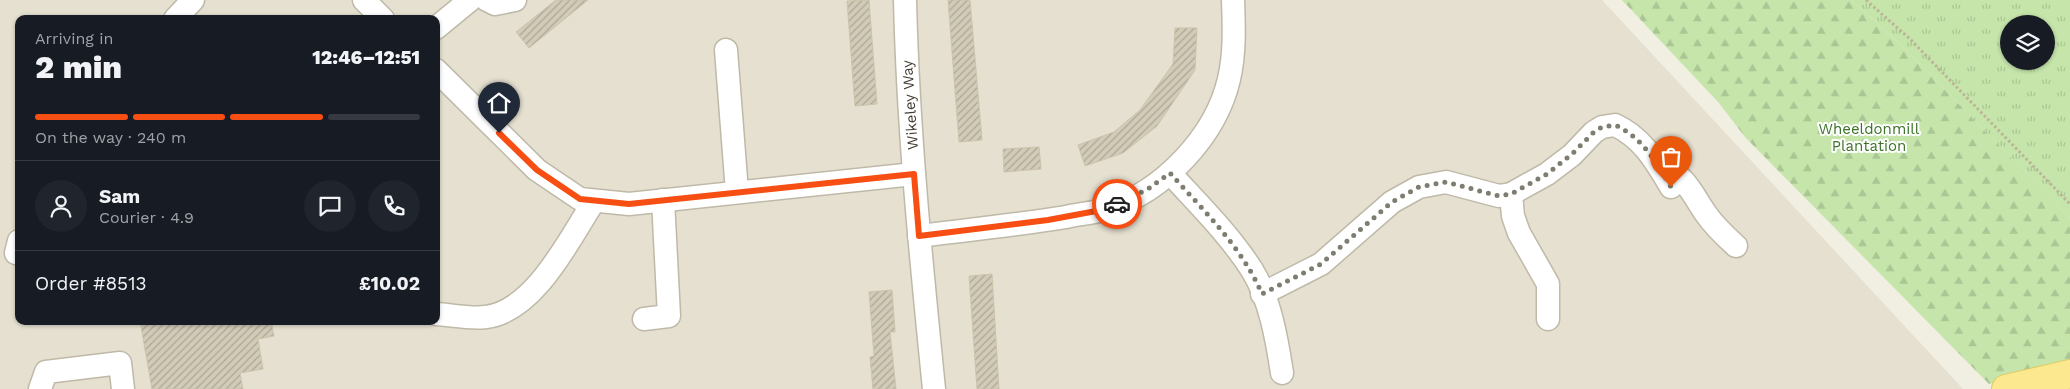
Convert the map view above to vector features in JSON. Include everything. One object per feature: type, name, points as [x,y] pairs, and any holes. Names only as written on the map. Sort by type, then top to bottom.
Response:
[{"type":"main road","points":[[2006,389],[2070,374]]},
{"type":"street","points":[[179,15],[193,0]]},
{"type":"street","points":[[364,0],[379,15]]},
{"type":"street","points":[[440,25],[470,0]]},
{"type":"street","points":[[487,0],[495,4],[515,0]]},
{"type":"street","name":"Wikeley Way","points":[[904,0],[914,174],[934,389]]},
{"type":"street","points":[[919,236],[1048,220],[1107,209],[1148,189],[1170,173],[1193,152],[1217,114],[1229,80],[1235,40],[1233,0]]},
{"type":"street","points":[[726,50],[737,192]]},
{"type":"street","points":[[440,74],[537,170],[580,199],[629,204],[914,174]]},
{"type":"street","points":[[1262,294],[1321,264],[1392,202],[1419,187],[1446,182],[1499,196],[1511,194],[1547,174],[1602,127],[1615,125],[1627,130],[1638,139],[1658,164],[1671,187]]},
{"type":"street","points":[[1658,164],[1676,173],[1684,180],[1712,222],[1736,246]]},
{"type":"street","points":[[1170,173],[1220,228],[1252,271],[1276,328],[1282,373]]},
{"type":"street","points":[[1511,194],[1513,216],[1519,233],[1548,284],[1548,319]]},
{"type":"street","points":[[440,314],[487,317],[517,305],[536,289],[594,200]]},
{"type":"street","points":[[644,319],[669,316],[663,200]]},
{"type":"street","points":[[40,389],[46,372],[120,363],[123,389]]},
{"type":"path","points":[[1866,0],[1910,39],[2070,204]]},
{"type":"shaded area","points":[[0,0],[1602,0],[1963,389],[0,389]]},
{"type":"green space","name":"Wheeldonmill Plantation","points":[[1622,0],[1852,0],[1903,47],[2070,218],[2070,361],[1989,384],[1745,137],[1719,103]]},
{"type":"green space","points":[[1852,0],[2070,0],[2070,218],[1903,47]]},
{"type":"building","points":[[556,0],[588,0],[529,48],[516,32]]},
{"type":"building","points":[[869,0],[877,104],[855,106],[847,1]]},
{"type":"building","points":[[948,0],[970,0],[982,140],[959,142]]},
{"type":"building","points":[[1175,28],[1197,28],[1195,70],[1157,126],[1123,153],[1085,166],[1078,145],[1114,132],[1140,110],[1173,64]]},
{"type":"building","points":[[1039,147],[1041,169],[1004,172],[1003,149]]},
{"type":"building","points":[[992,274],[999,389],[977,389],[969,276]]},
{"type":"building","points":[[892,290],[895,332],[890,332],[896,389],[873,389],[870,357],[874,356],[869,292]]},
{"type":"building","points":[[141,325],[272,325],[274,336],[258,339],[263,369],[240,373],[243,389],[152,389]]},
{"type":"way so far","points":[[1117,204],[1148,189],[1170,173],[1220,228],[1252,271],[1262,294],[1321,264],[1392,202],[1419,187],[1446,182],[1499,196],[1511,194],[1547,174],[1602,127],[1615,125],[1627,130],[1638,139],[1658,164],[1671,187]]},
{"type":"route","points":[[499,133],[537,170],[580,199],[629,204],[914,174],[919,236],[1048,220],[1107,209],[1117,204]]}]
